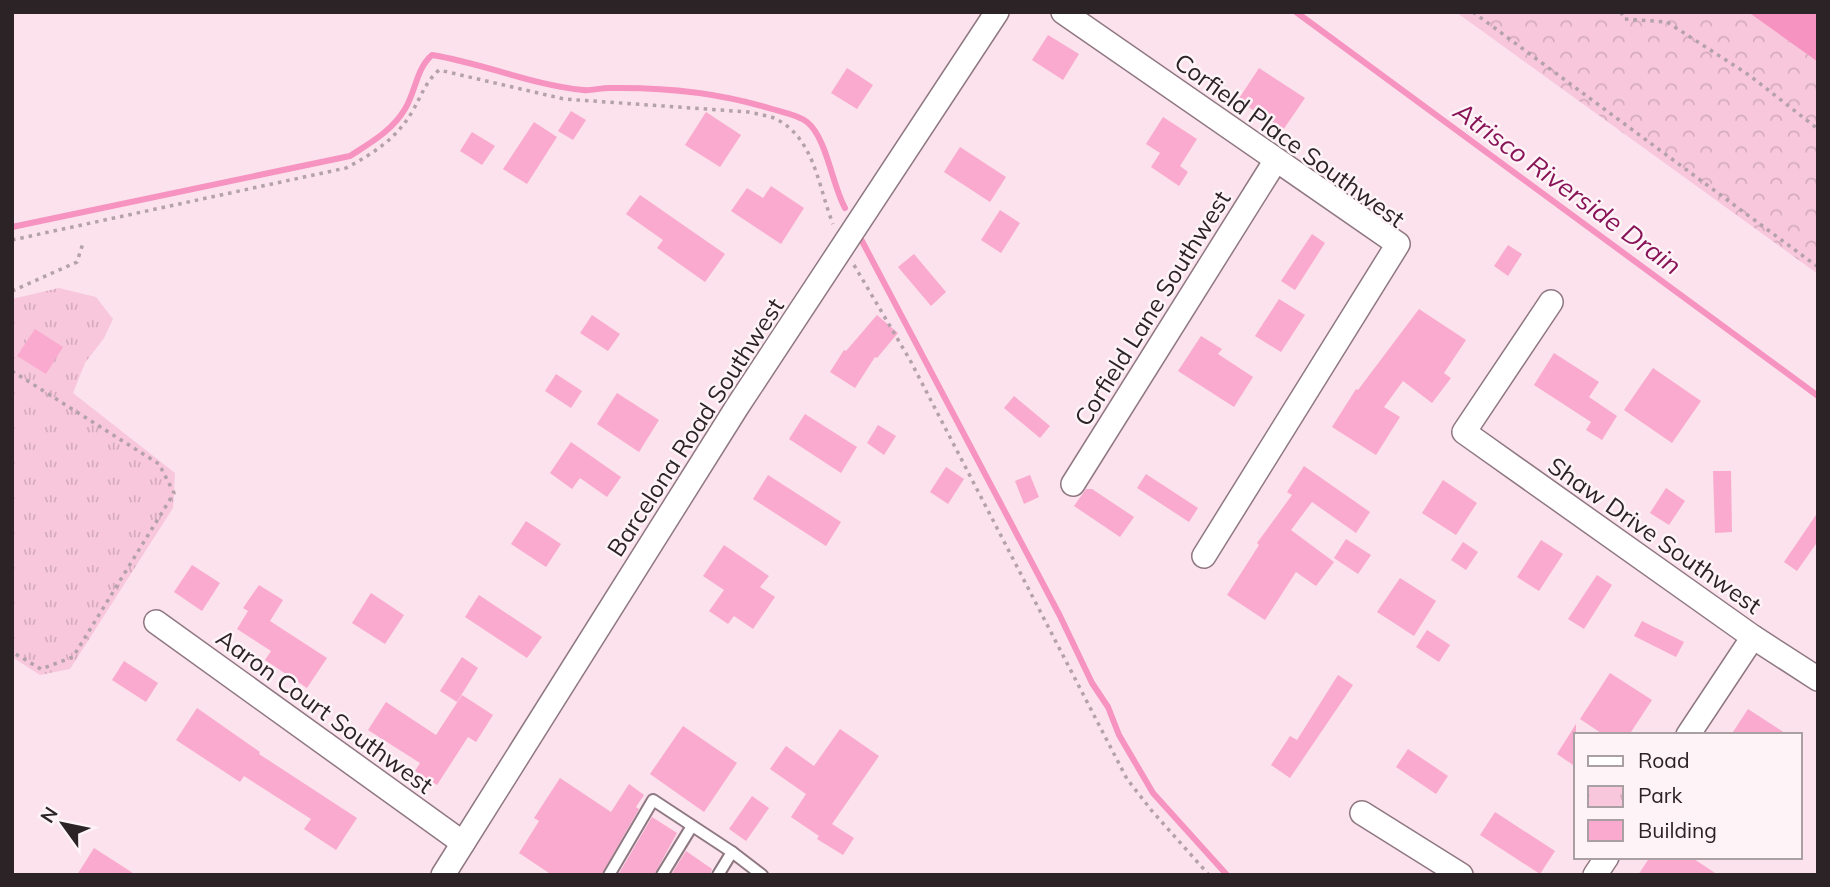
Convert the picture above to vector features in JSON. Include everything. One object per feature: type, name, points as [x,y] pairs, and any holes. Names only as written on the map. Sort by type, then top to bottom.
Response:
[{"type":"street","name":"Barcelona Road Southwest","points":[[443,875],[737,407],[997,12]]},
{"type":"street","name":"Corfield Place Southwest","points":[[1063,12],[1398,244],[1204,556]]},
{"type":"street","name":"Corfield Lane Southwest","points":[[1073,484],[1276,160]]},
{"type":"street","name":"Shaw Drive Southwest","points":[[1551,302],[1464,432],[1753,637],[1818,679]]},
{"type":"street","name":"Aaron Court Southwest","points":[[156,622],[463,843]]},
{"type":"street","points":[[1689,733],[1753,637]]},
{"type":"street","points":[[1362,813],[1461,875]]},
{"type":"street","points":[[1595,875],[1606,859]]},
{"type":"lane","points":[[609,875],[653,800],[762,875]]},
{"type":"lane","points":[[662,875],[692,825]]},
{"type":"lane","points":[[718,875],[732,852]]},
{"type":"path","points":[[1473,12],[1818,267]]},
{"type":"path","points":[[1621,12],[1624,19],[1667,22],[1749,75],[1818,129]]},
{"type":"path","points":[[12,240],[346,168],[376,152],[397,135],[427,81],[439,70],[564,99],[748,112],[773,118],[790,127],[811,157],[825,204],[843,247],[910,360],[1127,779],[1209,875]]},
{"type":"path","points":[[12,291],[77,262],[83,243]]},
{"type":"path","points":[[12,371],[159,464],[174,493],[73,657],[41,669],[12,652]]},
{"type":"green space","points":[[1456,12],[1748,12],[1818,62],[1818,274]]},
{"type":"green space","points":[[59,288],[96,297],[113,319],[104,338],[85,363],[73,393],[175,473],[173,508],[70,669],[40,675],[12,657],[12,299]]},
{"type":"shaded area","points":[[1748,12],[1818,12],[1818,62]]},
{"type":"building","points":[[1048,35],[1079,54],[1063,80],[1032,60]]},
{"type":"building","points":[[847,68],[873,85],[857,109],[831,93]]},
{"type":"building","points":[[1259,68],[1305,98],[1283,130],[1238,100]]},
{"type":"building","points":[[571,111],[586,120],[573,140],[558,131]]},
{"type":"building","points":[[706,112],[741,135],[720,167],[685,145]]},
{"type":"building","points":[[1163,117],[1197,139],[1180,166],[1188,172],[1179,186],[1151,167],[1160,153],[1146,144]]},
{"type":"building","points":[[534,122],[557,137],[527,184],[503,169]]},
{"type":"building","points":[[472,132],[495,146],[482,165],[460,151]]},
{"type":"building","points":[[960,147],[1006,177],[990,202],[944,172]]},
{"type":"building","points":[[771,186],[804,208],[781,244],[731,211],[747,188],[763,198]]},
{"type":"building","points":[[640,195],[725,254],[705,282],[657,248],[663,240],[626,214]]},
{"type":"building","points":[[1000,210],[1020,223],[1001,253],[981,240]]},
{"type":"building","points":[[1312,234],[1325,243],[1295,290],[1281,281]]},
{"type":"building","points":[[1508,245],[1522,254],[1508,276],[1494,266]]},
{"type":"building","points":[[914,254],[946,292],[931,306],[898,267]]},
{"type":"building","points":[[1279,299],[1305,315],[1281,352],[1255,336]]},
{"type":"building","points":[[1419,309],[1466,340],[1444,373],[1451,378],[1432,403],[1403,381],[1384,407],[1400,417],[1376,455],[1332,427],[1356,389],[1358,390]]},
{"type":"building","points":[[592,315],[620,334],[608,351],[580,333]]},
{"type":"building","points":[[877,315],[898,333],[877,358],[875,357],[855,388],[830,372],[844,350],[846,351]]},
{"type":"building","points":[[35,329],[63,347],[46,374],[17,356]]},
{"type":"building","points":[[1201,336],[1222,349],[1218,354],[1253,377],[1234,407],[1178,371]]},
{"type":"building","points":[[1554,353],[1599,382],[1589,397],[1617,416],[1602,440],[1586,430],[1591,422],[1534,385]]},
{"type":"building","points":[[1653,368],[1701,401],[1672,443],[1624,410]]},
{"type":"building","points":[[556,374],[582,391],[571,408],[545,391]]},
{"type":"building","points":[[617,393],[659,420],[639,452],[597,424]]},
{"type":"building","points":[[1014,396],[1050,426],[1040,438],[1004,408]]},
{"type":"building","points":[[805,414],[857,447],[841,473],[789,439]]},
{"type":"building","points":[[878,425],[896,436],[884,455],[867,443]]},
{"type":"building","points":[[571,442],[621,477],[607,497],[580,478],[572,489],[550,473]]},
{"type":"building","points":[[1304,466],[1370,512],[1356,533],[1312,502],[1291,530],[1334,562],[1316,586],[1296,572],[1265,620],[1227,595],[1259,545],[1257,543],[1292,495],[1287,492]]},
{"type":"building","points":[[946,467],[964,479],[948,504],[930,492]]},
{"type":"building","points":[[1713,471],[1731,471],[1732,532],[1715,533]]},
{"type":"building","points":[[1146,474],[1198,508],[1189,522],[1137,488]]},
{"type":"building","points":[[768,475],[841,522],[826,546],[753,499]]},
{"type":"building","points":[[1030,475],[1039,497],[1024,504],[1015,481]]},
{"type":"building","points":[[1443,480],[1477,503],[1456,535],[1422,513]]},
{"type":"building","points":[[1666,488],[1685,501],[1669,525],[1650,513]]},
{"type":"building","points":[[1086,489],[1092,489],[1134,517],[1120,537],[1074,506]]},
{"type":"building","points":[[1818,512],[1818,541],[1797,571],[1784,562]]},
{"type":"building","points":[[526,521],[561,544],[546,567],[511,544]]},
{"type":"building","points":[[1346,539],[1371,555],[1358,574],[1334,558]]},
{"type":"building","points":[[1541,540],[1563,554],[1539,591],[1517,577]]},
{"type":"building","points":[[1463,542],[1478,552],[1466,570],[1451,560]]},
{"type":"building","points":[[724,545],[769,576],[760,587],[775,597],[753,629],[734,616],[728,624],[709,611],[724,590],[703,576]]},
{"type":"building","points":[[192,565],[220,583],[202,611],[174,592]]},
{"type":"building","points":[[1597,575],[1612,585],[1584,629],[1568,619]]},
{"type":"building","points":[[1400,578],[1436,601],[1414,636],[1377,612]]},
{"type":"building","points":[[259,585],[283,600],[270,621],[327,658],[307,688],[265,660],[271,651],[237,629],[248,611],[243,608]]},
{"type":"building","points":[[371,593],[404,615],[385,644],[352,623]]},
{"type":"building","points":[[479,595],[542,637],[527,658],[465,617]]},
{"type":"building","points":[[1642,621],[1684,642],[1676,657],[1634,636]]},
{"type":"building","points":[[1427,630],[1450,645],[1439,662],[1416,647]]},
{"type":"building","points":[[462,657],[478,668],[457,702],[440,691]]},
{"type":"building","points":[[124,661],[158,683],[146,702],[112,680]]},
{"type":"building","points":[[1610,673],[1652,700],[1630,733],[1601,733],[1580,719]]},
{"type":"building","points":[[1338,675],[1353,685],[1290,778],[1271,765],[1290,736],[1297,740]]},
{"type":"building","points":[[462,695],[493,715],[476,742],[468,737],[437,785],[415,771],[420,763],[368,730],[386,702],[436,735]]},
{"type":"building","points":[[197,708],[260,752],[259,754],[357,818],[336,850],[304,829],[311,819],[244,776],[240,782],[176,740]]},
{"type":"building","points":[[1748,709],[1785,733],[1732,733]]},
{"type":"building","points":[[1576,724],[1574,766],[1557,754]]},
{"type":"building","points":[[683,726],[737,763],[704,812],[650,774]]},
{"type":"building","points":[[840,729],[879,756],[832,824],[854,838],[843,855],[817,839],[819,836],[791,817],[806,794],[770,769],[786,746],[814,766]]},
{"type":"building","points":[[1408,749],[1448,776],[1436,794],[1396,767]]},
{"type":"building","points":[[560,778],[611,812],[629,784],[644,795],[636,807],[639,809],[601,875],[552,875],[519,853],[539,821],[534,818]]},
{"type":"building","points":[[752,796],[769,808],[746,841],[729,829]]},
{"type":"building","points":[[1495,812],[1555,851],[1540,874],[1480,835]]},
{"type":"building","points":[[652,817],[677,833],[654,875],[618,875]]},
{"type":"building","points":[[94,848],[136,875],[77,875]]},
{"type":"building","points":[[686,851],[712,869],[710,875],[671,875]]},
{"type":"building","points":[[1649,859],[1694,859],[1718,875],[1638,875]]},
{"type":"waterway","name":"Atrisco Riverside Drain","points":[[1296,12],[1818,396]]},
{"type":"waterway","points":[[12,227],[350,156],[380,136],[400,117],[409,102],[419,73],[432,55],[564,87],[586,90],[629,88],[692,92],[753,103],[795,116],[807,122],[820,139],[845,208]]},
{"type":"waterway","points":[[862,241],[1060,616],[1092,683],[1108,707],[1119,735],[1153,793],[1227,875]]}]
